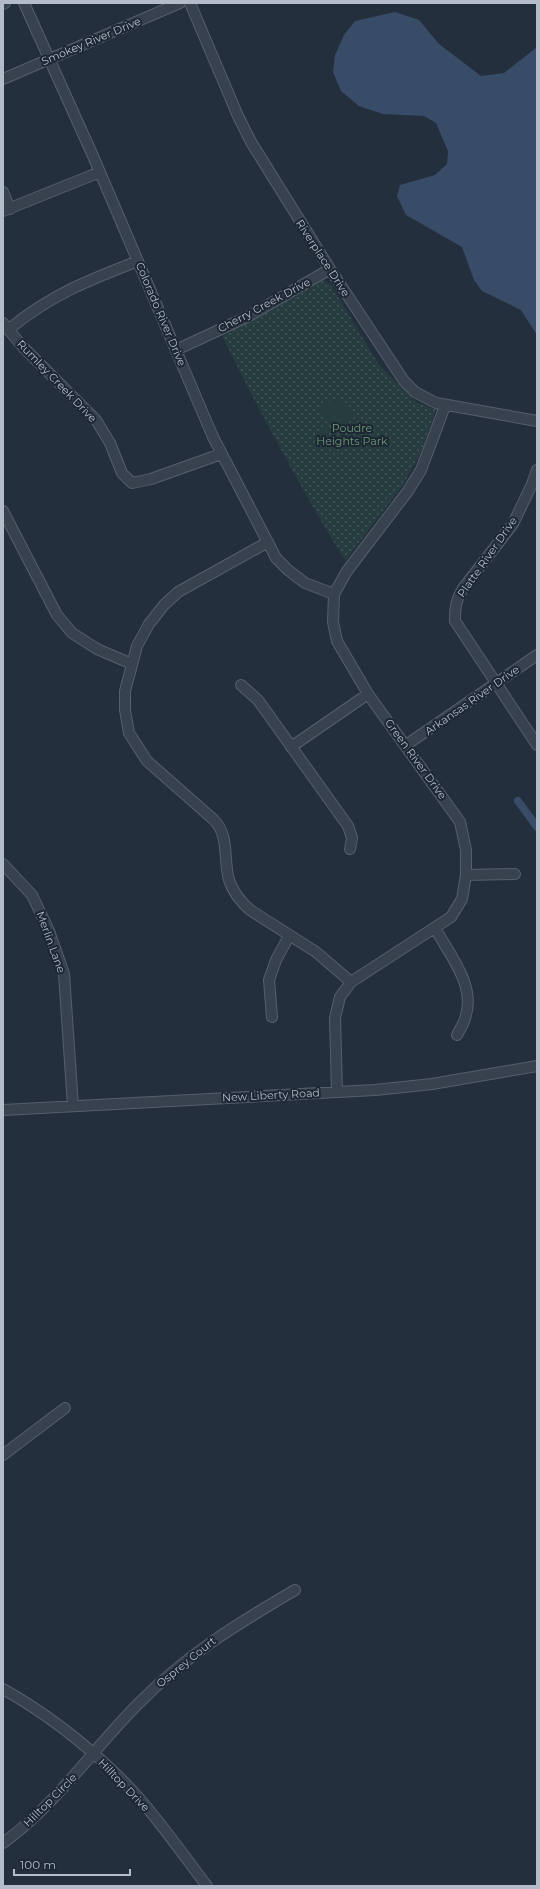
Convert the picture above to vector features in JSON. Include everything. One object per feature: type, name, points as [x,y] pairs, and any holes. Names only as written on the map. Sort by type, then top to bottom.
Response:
[{"type":"street","name":"Colorado River Drive","points":[[24,3],[100,172],[221,454],[276,558],[288,570],[305,583],[334,594]]},
{"type":"street","name":"Smokey River Drive","points":[[3,79],[180,3]]},
{"type":"street","name":"Riverplace Drive","points":[[190,3],[238,116],[251,142],[330,269],[404,381],[415,392],[445,406],[537,421]]},
{"type":"street","points":[[3,192],[6,210],[100,172]]},
{"type":"street","points":[[6,326],[27,315],[56,296],[138,261]]},
{"type":"street","name":"Cherry Creek Drive","points":[[176,350],[249,316],[330,269]]},
{"type":"street","name":"Rumley Creek Drive","points":[[6,326],[96,420],[110,443],[122,473],[132,483],[151,479],[221,454]]},
{"type":"street","name":"Green River Drive","points":[[337,1092],[335,1018],[340,998],[351,982],[451,917],[462,900],[466,875],[466,850],[460,822],[368,694],[337,640],[333,622],[334,594],[347,571],[408,491],[421,470],[445,406]]},
{"type":"street","name":"Platte River Drive","points":[[537,470],[535,484],[512,524],[482,562],[457,598],[455,621],[537,745]]},
{"type":"street","points":[[3,512],[58,615],[72,633],[96,649],[132,664]]},
{"type":"street","points":[[268,542],[178,592],[164,605],[149,624],[137,646],[125,691],[124,710],[130,733],[147,761],[218,823],[224,836],[229,880],[242,902],[250,910],[316,952],[351,982]]},
{"type":"street","name":"Arkansas River Drive","points":[[406,745],[537,655]]},
{"type":"street","points":[[241,685],[258,700],[348,826],[352,838],[350,849]]},
{"type":"street","points":[[291,747],[368,694]]},
{"type":"street","name":"Merlin Lane","points":[[3,864],[32,895],[49,931],[64,974],[73,1106]]},
{"type":"street","points":[[466,875],[515,874]]},
{"type":"street","points":[[435,928],[459,970],[468,993],[466,1016],[457,1035]]},
{"type":"street","points":[[272,1017],[269,980],[276,960],[289,936]]},
{"type":"street","name":"New Liberty Road","points":[[3,1110],[404,1088],[537,1066]]},
{"type":"street","points":[[3,1455],[65,1408]]},
{"type":"street","name":"Osprey Court","points":[[93,1754],[136,1705],[179,1665],[235,1625],[295,1590]]},
{"type":"street","name":"Hilltop Drive","points":[[3,1689],[54,1722],[118,1776],[161,1825],[207,1886]]},
{"type":"street","name":"Hilltop Circle","points":[[3,1843],[30,1821],[57,1795],[93,1754]]},
{"type":"green space","name":"Poudre Heights Park","points":[[323,280],[331,285],[379,365],[416,402],[436,410],[422,450],[403,485],[345,561],[281,450],[222,336]]},
{"type":"green space","points":[[333,400],[344,402],[351,408],[353,415],[348,424],[333,425],[326,421],[323,417],[321,407]]},
{"type":"green space","points":[[325,427],[334,444],[325,448],[317,432]]},
{"type":"water","points":[[395,12],[419,20],[439,44],[481,76],[504,73],[537,47],[537,335],[521,310],[482,291],[474,280],[462,247],[406,215],[397,196],[400,185],[435,175],[447,164],[448,151],[436,123],[424,116],[383,114],[359,106],[341,91],[333,72],[335,55],[344,35],[355,21]]},
{"type":"waterway","points":[[518,801],[537,827]]}]
